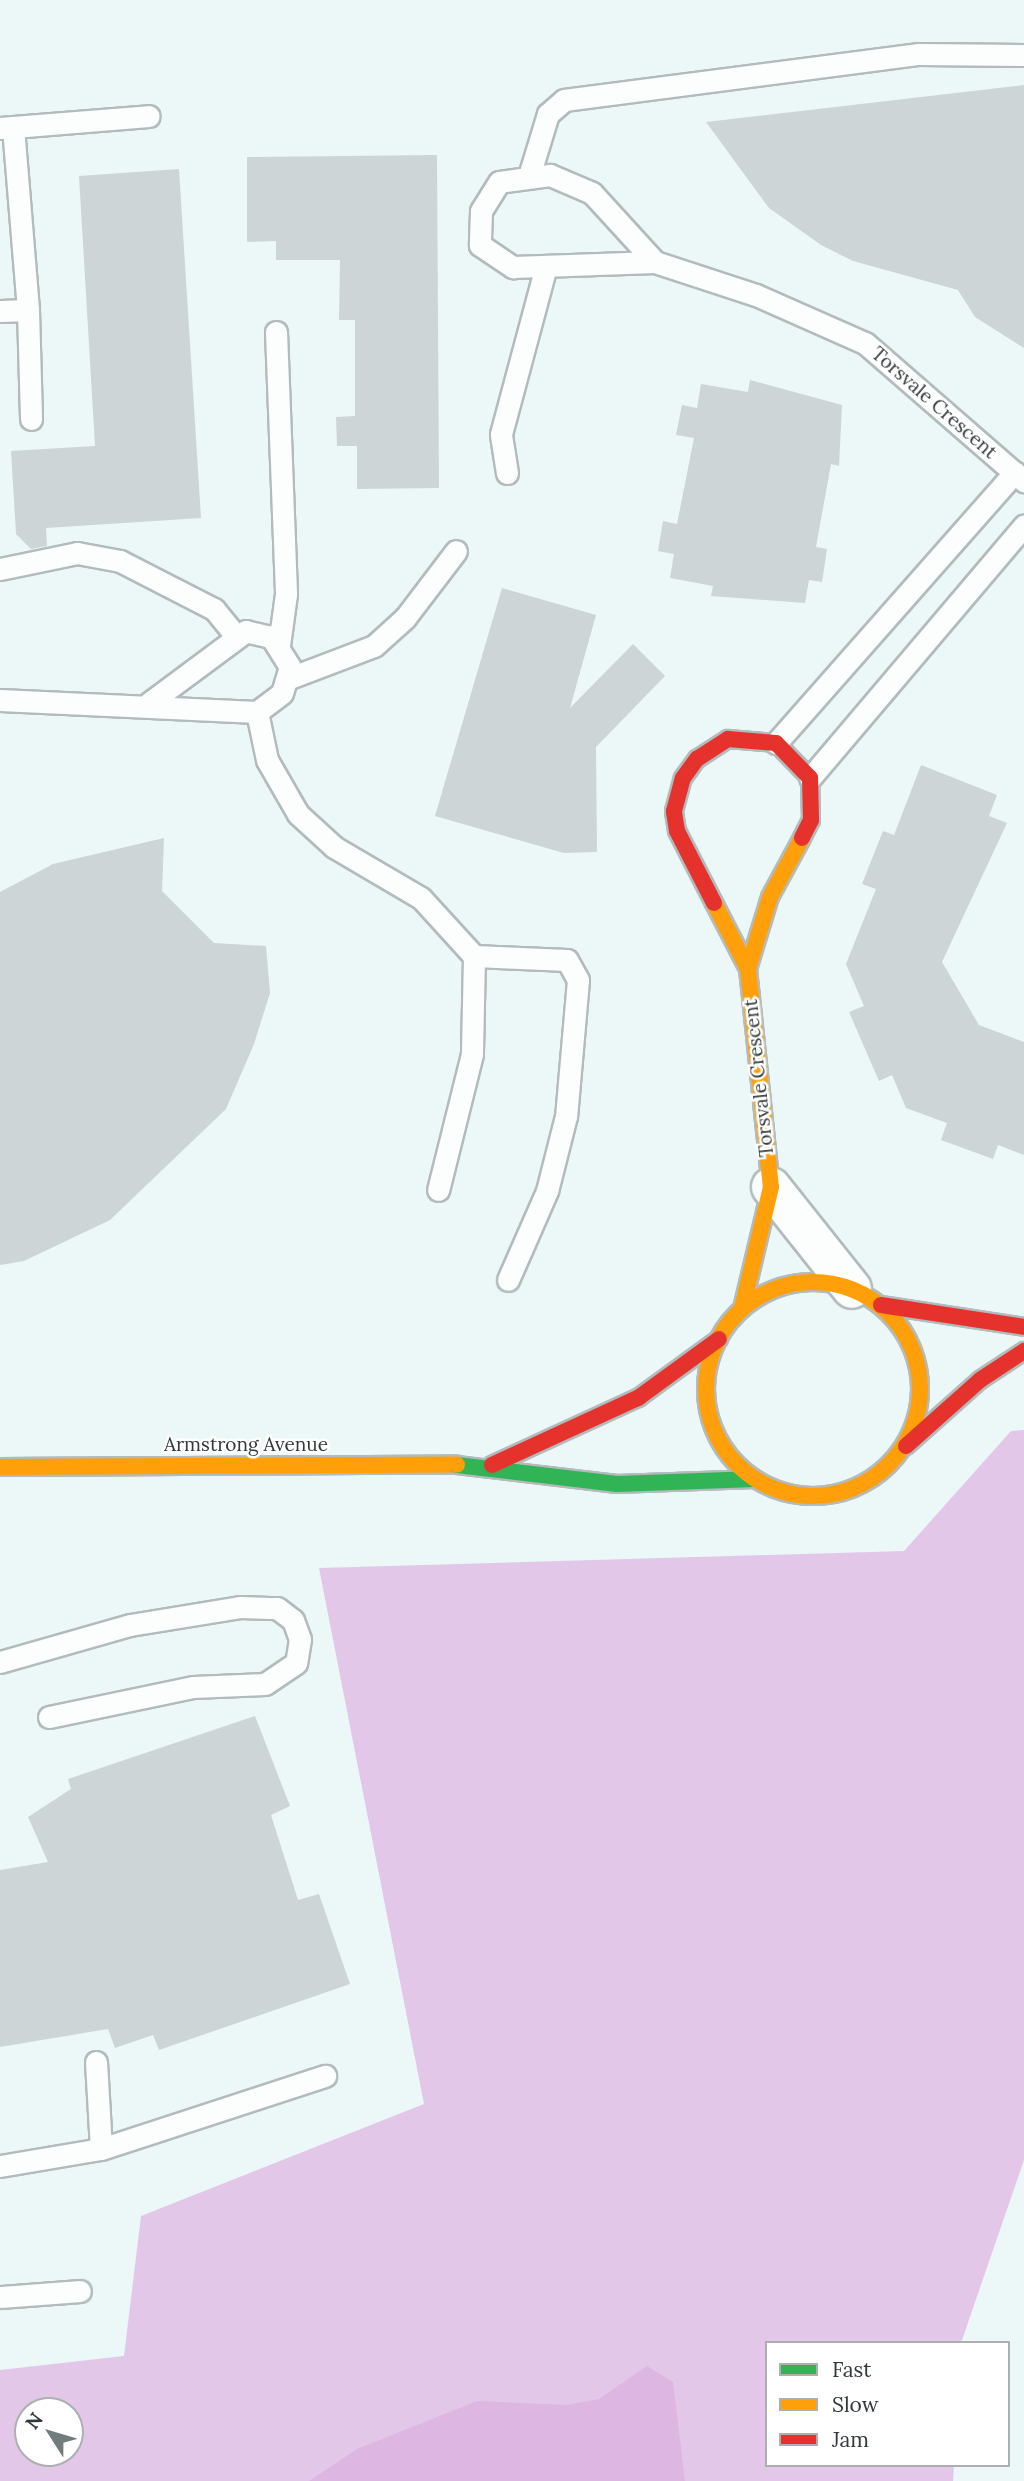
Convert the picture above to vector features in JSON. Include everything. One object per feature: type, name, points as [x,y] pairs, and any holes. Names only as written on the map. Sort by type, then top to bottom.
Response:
[{"type":"street","name":"Torsvale Crescent","points":[[742,1309],[771,1188],[748,969],[677,831],[676,795],[711,747],[728,739],[776,743]]},
{"type":"street","points":[[776,743],[810,778]]},
{"type":"street","name":"Torsvale Crescent","points":[[748,969],[770,897],[811,820],[810,778]]},
{"type":"street","points":[[771,1188],[867,1297]]},
{"type":"street","name":"Armstrong Avenue","points":[[492,1465],[638,1398],[719,1339],[742,1309],[783,1286],[806,1282],[867,1297],[1024,1327]]},
{"type":"street","name":"Armstrong Avenue","points":[[867,1297],[910,1342],[920,1387],[918,1410],[899,1453]]},
{"type":"street","name":"Armstrong Avenue","points":[[719,1339],[708,1405],[723,1448],[755,1479]]},
{"type":"street","name":"Armstrong Avenue","points":[[0,1467],[492,1465],[617,1484],[755,1479],[821,1496],[864,1483],[980,1380],[1024,1351]]},
{"type":"lane","points":[[529,176],[548,114],[564,100],[919,54],[1024,55]]},
{"type":"lane","points":[[31,419],[28,310],[6,127],[149,116]]},
{"type":"lane","name":"Torsvale Crescent","points":[[655,262],[592,193],[550,175],[499,182],[490,193],[478,233],[480,245],[498,260],[545,270],[655,262],[755,295],[865,343],[1019,477],[776,743]]},
{"type":"lane","points":[[507,473],[501,434],[545,270]]},
{"type":"lane","points":[[0,311],[28,310]]},
{"type":"lane","points":[[276,332],[286,594],[279,645],[288,679]]},
{"type":"lane","points":[[810,778],[1024,526]]},
{"type":"lane","points":[[0,700],[149,703],[257,712],[273,702],[288,679],[374,646],[405,618],[456,551]]},
{"type":"lane","points":[[0,569],[66,554],[120,561],[214,608],[236,636]]},
{"type":"lane","points":[[149,703],[236,636],[261,630],[279,645]]},
{"type":"lane","points":[[257,712],[267,760],[298,814],[334,847],[421,898],[474,956],[472,1054],[438,1190]]},
{"type":"lane","points":[[474,956],[567,960],[578,980],[566,1116],[547,1191],[509,1280]]},
{"type":"lane","points":[[0,1662],[130,1625],[240,1607],[278,1608],[293,1620],[300,1639],[296,1662],[265,1684],[192,1687],[49,1717]]},
{"type":"lane","points":[[96,2062],[101,2149]]},
{"type":"lane","points":[[0,2166],[101,2149],[326,2076]]},
{"type":"lane","points":[[0,2297],[80,2291]]},
{"type":"shaded area","points":[[1024,1430],[1024,2160],[962,2341],[765,2341],[765,2467],[954,2467],[953,2481],[0,2481],[0,2370],[124,2356],[141,2216],[424,2104],[319,1568],[904,1551],[1011,1431]]},
{"type":"shaded area","points":[[647,2366],[673,2382],[685,2481],[309,2481],[357,2449],[477,2401],[566,2405],[599,2399]]},
{"type":"building","points":[[1024,85],[1024,348],[975,317],[958,290],[853,261],[821,245],[769,208],[706,122]]},
{"type":"building","points":[[437,155],[439,488],[357,489],[357,446],[337,446],[336,417],[355,416],[355,320],[339,320],[340,260],[276,260],[276,241],[247,242],[247,157]]},
{"type":"building","points":[[179,169],[201,518],[46,528],[47,546],[31,549],[16,534],[11,451],[95,446],[79,176]]},
{"type":"building","points":[[750,380],[842,405],[839,466],[831,464],[816,547],[827,549],[822,582],[809,580],[805,603],[711,596],[713,586],[670,578],[674,554],[658,551],[663,521],[677,524],[694,438],[676,435],[682,405],[697,408],[701,384],[748,392]]},
{"type":"building","points":[[502,588],[596,615],[570,708],[633,644],[665,676],[596,747],[597,852],[564,853],[435,816]]},
{"type":"building","points":[[921,765],[997,795],[989,816],[1007,823],[942,962],[979,1025],[1024,1042],[1024,1155],[998,1145],[993,1159],[941,1140],[947,1123],[906,1108],[892,1075],[879,1081],[849,1012],[864,1006],[846,964],[876,889],[862,884],[883,831],[894,835]]},
{"type":"building","points":[[164,838],[162,891],[214,943],[266,946],[270,993],[254,1044],[226,1109],[110,1220],[24,1261],[0,1265],[0,892],[53,864]]},
{"type":"building","points":[[255,1716],[290,1806],[271,1815],[298,1900],[319,1894],[350,1984],[159,2050],[153,2035],[115,2048],[108,2029],[0,2047],[0,1870],[48,1862],[28,1817],[71,1789],[68,1779]]},
{"type":"traffic: fast","points":[[457,1465],[617,1484],[755,1479]]},
{"type":"traffic: slow","points":[[748,969],[770,897],[802,838]]},
{"type":"traffic: slow","points":[[714,903],[748,969],[771,1187],[742,1309]]},
{"type":"traffic: slow","points":[[813,1282],[854,1290],[872,1300],[888,1314],[902,1330],[912,1348],[920,1389],[912,1430],[902,1448],[888,1464],[872,1478],[854,1488],[813,1496],[772,1488],[754,1478],[738,1464],[724,1448],[714,1430],[706,1389],[714,1348],[724,1330],[738,1314],[754,1300],[772,1290],[813,1282]]},
{"type":"traffic: slow","points":[[0,1467],[457,1465]]},
{"type":"traffic: jam","points":[[714,903],[677,831],[674,811],[683,778],[697,759],[728,739],[776,743],[810,778],[811,820],[802,838]]},
{"type":"traffic: jam","points":[[881,1305],[1024,1327]]},
{"type":"traffic: jam","points":[[492,1465],[638,1398],[719,1339]]},
{"type":"traffic: jam","points":[[906,1446],[980,1380],[1024,1351]]}]
